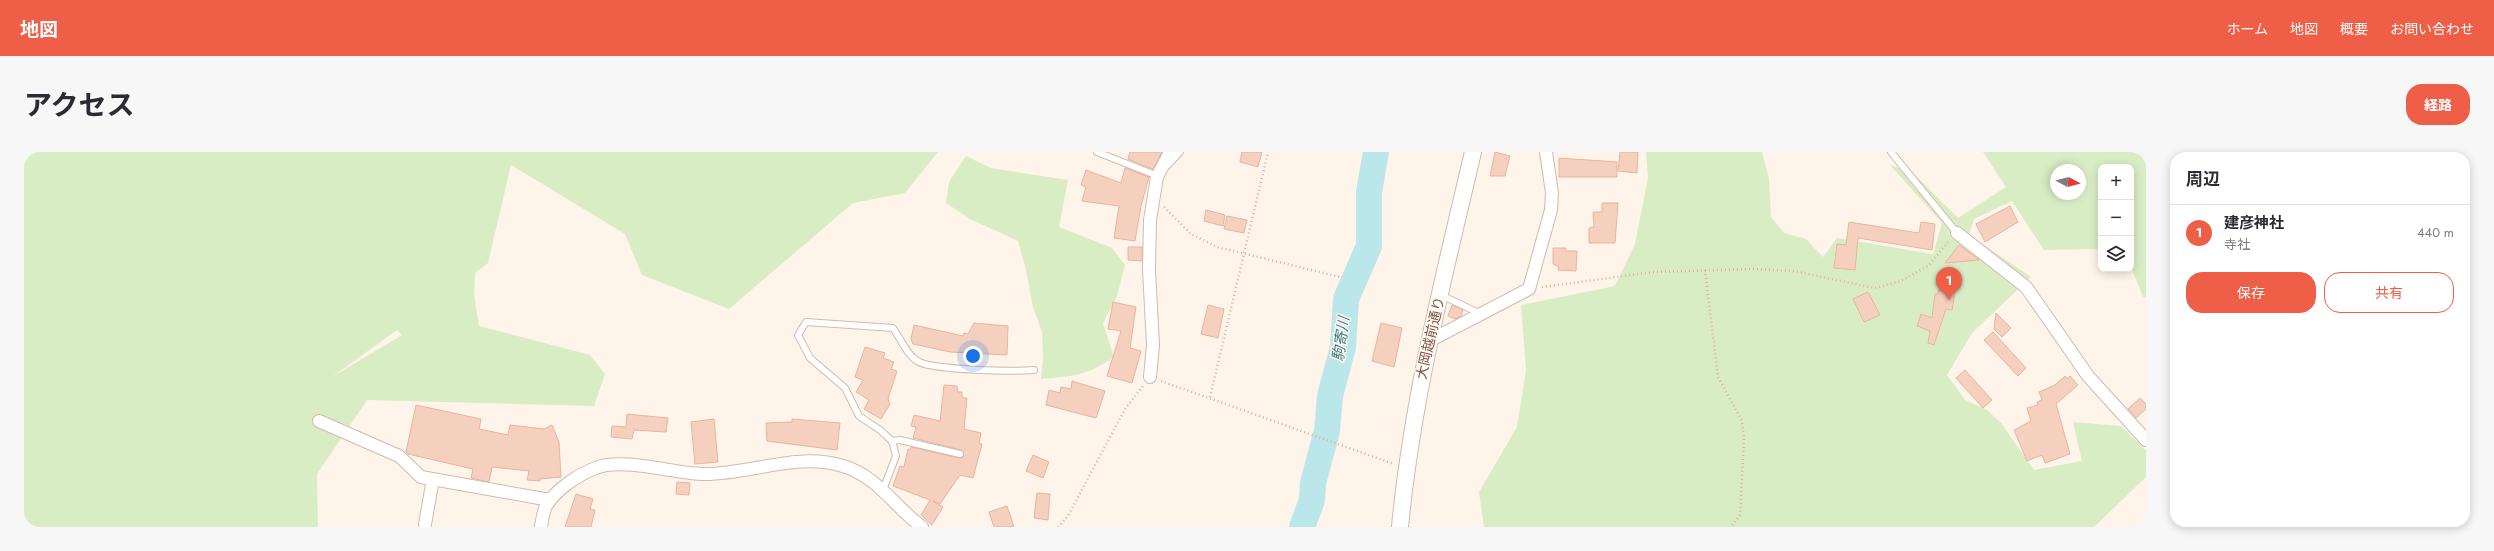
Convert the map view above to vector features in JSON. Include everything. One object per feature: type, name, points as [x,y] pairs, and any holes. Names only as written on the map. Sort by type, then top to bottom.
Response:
[{"type":"street","points":[[1150,377],[1153,345],[1149,270],[1150,220],[1157,177],[1170,152]]},
{"type":"street","name":"大岡越前通り","points":[[1400,527],[1406,468],[1429,341],[1473,152]]},
{"type":"street","points":[[1429,341],[1529,288],[1551,210],[1552,193],[1546,152]]},
{"type":"street","points":[[1957,233],[2026,287],[2088,376],[2146,440]]},
{"type":"street","points":[[319,421],[399,456],[421,477],[550,500]]},
{"type":"street","points":[[541,527],[546,507],[550,500],[570,483],[597,467],[614,465],[704,474],[793,462],[826,462],[845,467],[883,490],[922,527]]},
{"type":"street","points":[[425,524],[433,479]]},
{"type":"lane","points":[[1097,152],[1157,177],[1180,152]]},
{"type":"lane","points":[[1891,152],[1957,233]]},
{"type":"lane","points":[[1440,294],[1481,314]]},
{"type":"lane","points":[[883,490],[896,456],[892,441],[880,430],[859,416],[845,388],[810,358],[798,335],[806,322],[893,328],[911,355],[919,362],[941,366],[1016,372],[1034,370]]},
{"type":"lane","points":[[892,441],[900,440],[960,454]]},
{"type":"path","points":[[1210,396],[1268,152]]},
{"type":"path","points":[[1154,194],[1191,234],[1217,247],[1340,277]]},
{"type":"path","points":[[1529,288],[1653,272],[1704,270],[1794,271],[1874,288],[1901,281],[1928,266],[1957,233]]},
{"type":"path","points":[[1704,270],[1718,377],[1742,421],[1744,438],[1740,515],[1731,527]]},
{"type":"path","points":[[1058,527],[1068,516],[1125,409],[1150,377],[1210,396],[1406,468]]},
{"type":"green space","points":[[24,152],[938,152],[905,193],[853,203],[729,309],[642,275],[625,234],[511,165],[488,263],[475,273],[474,294],[479,326],[590,355],[605,374],[594,406],[367,400],[317,474],[318,527],[24,527]],"holes":[[[397,330],[402,335],[332,377]]]},
{"type":"green space","points":[[1646,152],[1762,152],[1769,178],[1771,217],[1784,233],[1806,239],[1823,257],[1837,238],[1933,254],[1942,223],[1890,165],[1914,174],[1958,218],[2006,187],[1983,152],[2146,152],[2146,298],[2143,297],[2133,272],[2134,164],[2098,164],[2098,249],[2044,250],[2012,201],[1974,219],[1969,235],[2031,277],[1972,333],[1947,375],[1965,400],[1987,410],[2001,423],[2034,470],[2082,461],[2073,422],[2121,426],[2146,450],[2146,477],[2094,527],[1484,527],[1479,492],[1517,427],[1526,370],[1521,305],[1615,286],[1635,244],[1648,178]]},
{"type":"green space","points":[[966,156],[991,168],[1068,180],[1059,227],[1112,248],[1125,265],[1117,296],[1103,323],[1114,357],[1087,372],[1041,379],[1043,359],[1042,332],[1033,307],[1026,270],[1018,241],[970,219],[946,203],[949,182]]},
{"type":"building","points":[[1130,152],[1162,152],[1153,169],[1128,159]]},
{"type":"building","points":[[1242,152],[1262,152],[1258,167],[1240,162]]},
{"type":"building","points":[[1495,152],[1510,156],[1505,176],[1490,176]]},
{"type":"building","points":[[1620,152],[1638,152],[1637,173],[1618,171]]},
{"type":"building","points":[[1559,158],[1617,162],[1617,177],[1559,177]]},
{"type":"building","points":[[1125,168],[1149,177],[1141,206],[1135,241],[1114,238],[1119,206],[1082,201],[1086,187],[1081,185],[1086,170],[1121,183]]},
{"type":"building","points":[[1602,203],[1618,203],[1615,243],[1589,243],[1589,228],[1594,227],[1593,212],[1602,212]]},
{"type":"building","points":[[2010,206],[2018,222],[1985,242],[1976,224]]},
{"type":"building","points":[[1206,210],[1225,215],[1223,226],[1204,221]]},
{"type":"building","points":[[1227,216],[1247,220],[1244,233],[1224,229]]},
{"type":"building","points":[[1849,222],[1919,233],[1921,222],[1935,224],[1932,250],[1858,238],[1855,270],[1834,268],[1837,244],[1846,245]]},
{"type":"building","points":[[1959,245],[1979,260],[1945,263]]},
{"type":"building","points":[[1128,247],[1142,247],[1142,261],[1128,260]]},
{"type":"building","points":[[1553,248],[1566,248],[1565,251],[1577,251],[1576,271],[1558,270],[1559,267],[1553,264]]},
{"type":"building","points":[[1939,290],[1955,292],[1952,310],[1946,309],[1934,345],[1928,343],[1930,331],[1917,326],[1921,314],[1932,318],[1935,294],[1938,294]]},
{"type":"building","points":[[1868,292],[1880,315],[1864,322],[1853,299]]},
{"type":"building","points":[[1113,302],[1136,307],[1130,348],[1141,351],[1132,383],[1107,376],[1121,331],[1108,329]]},
{"type":"building","points":[[1208,305],[1224,309],[1218,338],[1201,334]]},
{"type":"building","points":[[1452,305],[1463,310],[1461,316],[1455,319],[1448,316]]},
{"type":"building","points":[[1996,313],[2011,328],[2002,337],[1994,329]]},
{"type":"building","points":[[974,323],[1008,326],[1007,355],[950,352],[913,344],[911,339],[914,325],[963,336],[964,333],[968,334]]},
{"type":"building","points":[[1381,323],[1402,328],[1394,367],[1372,361]]},
{"type":"building","points":[[1993,332],[2026,368],[2018,376],[1984,340]]},
{"type":"building","points":[[865,347],[885,353],[883,358],[894,362],[891,369],[897,371],[888,399],[890,404],[881,419],[864,409],[869,400],[856,392],[863,380],[855,377]]},
{"type":"building","points":[[1965,370],[1992,400],[1983,408],[1956,378]]},
{"type":"building","points":[[2065,376],[2067,379],[2070,376],[2078,385],[2056,404],[2070,454],[2045,463],[2042,455],[2027,461],[2014,430],[2031,421],[2027,408],[2038,405],[2037,402],[2042,400],[2039,392],[2055,385]]},
{"type":"building","points":[[1072,381],[1105,391],[1096,418],[1046,405],[1049,390],[1060,393],[1061,387],[1071,389]]},
{"type":"building","points":[[944,385],[957,386],[958,392],[962,392],[962,398],[967,398],[964,429],[981,433],[979,443],[982,444],[973,478],[960,475],[940,504],[933,501],[943,507],[932,525],[921,515],[930,500],[893,486],[900,466],[904,467],[908,449],[910,450],[911,447],[959,458],[964,455],[961,450],[913,438],[916,427],[911,426],[914,415],[940,421]]},
{"type":"building","points":[[2140,398],[2146,404],[2146,409],[2136,418],[2128,409]]},
{"type":"building","points":[[416,405],[481,419],[479,429],[508,435],[510,425],[544,429],[552,425],[559,442],[561,477],[540,479],[540,481],[527,480],[529,471],[492,467],[489,482],[471,478],[473,469],[408,454],[406,452]]},
{"type":"building","points":[[627,414],[668,418],[666,432],[634,430],[632,439],[611,437],[612,426],[626,427]]},
{"type":"building","points":[[714,419],[718,462],[695,464],[691,422]]},
{"type":"building","points":[[792,419],[840,423],[837,450],[767,441],[766,423],[792,422]]},
{"type":"building","points":[[1033,455],[1049,462],[1043,478],[1026,471]]},
{"type":"building","points":[[677,482],[690,483],[689,495],[676,494]]},
{"type":"building","points":[[1037,493],[1050,494],[1048,520],[1034,518]]},
{"type":"building","points":[[576,494],[593,499],[590,509],[595,510],[591,527],[565,527]]},
{"type":"building","points":[[1007,506],[1014,527],[994,527],[989,512]]},
{"type":"waterway","name":"駒寄川","points":[[1302,527],[1312,500],[1313,483],[1327,431],[1330,396],[1343,347],[1346,299],[1369,246],[1369,192],[1376,152]]},
{"type":"place","name":"建彦神社","points":[[1949,300]]}]
